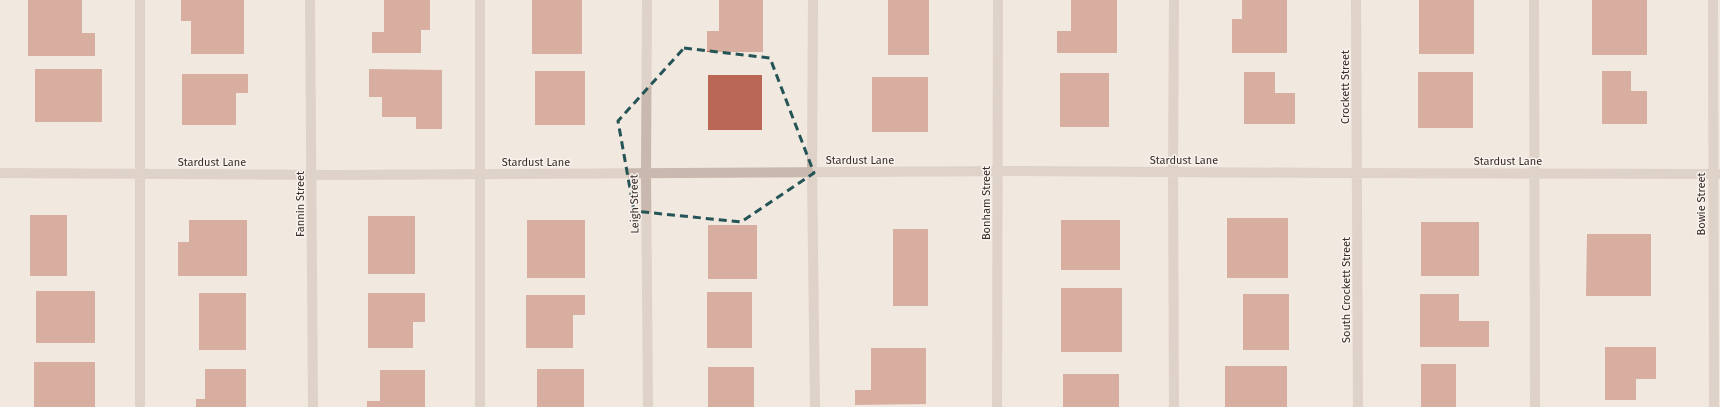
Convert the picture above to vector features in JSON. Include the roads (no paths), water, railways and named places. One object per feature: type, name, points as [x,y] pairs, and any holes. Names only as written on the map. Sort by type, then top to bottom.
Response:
[{"type":"street","points":[[140,0],[140,407]]},
{"type":"street","name":"Fannin Street","points":[[310,0],[313,407]]},
{"type":"street","points":[[480,0],[480,407]]},
{"type":"street","name":"Leigh Street","points":[[647,0],[646,174],[648,407]]},
{"type":"street","points":[[813,0],[812,172],[815,407]]},
{"type":"street","name":"Bonham Street","points":[[997,407],[998,0]]},
{"type":"street","points":[[1174,0],[1174,407]]},
{"type":"street","name":"Crockett Street","points":[[1356,0],[1357,174]]},
{"type":"street","points":[[1534,0],[1535,407]]},
{"type":"street","name":"Bowie Street","points":[[1713,0],[1716,174],[1714,407]]},
{"type":"street","name":"Stardust Lane","points":[[0,173],[311,175],[998,171],[1357,174],[1716,174]]},
{"type":"street","name":"South Crockett Street","points":[[1357,174],[1358,407]]}]
